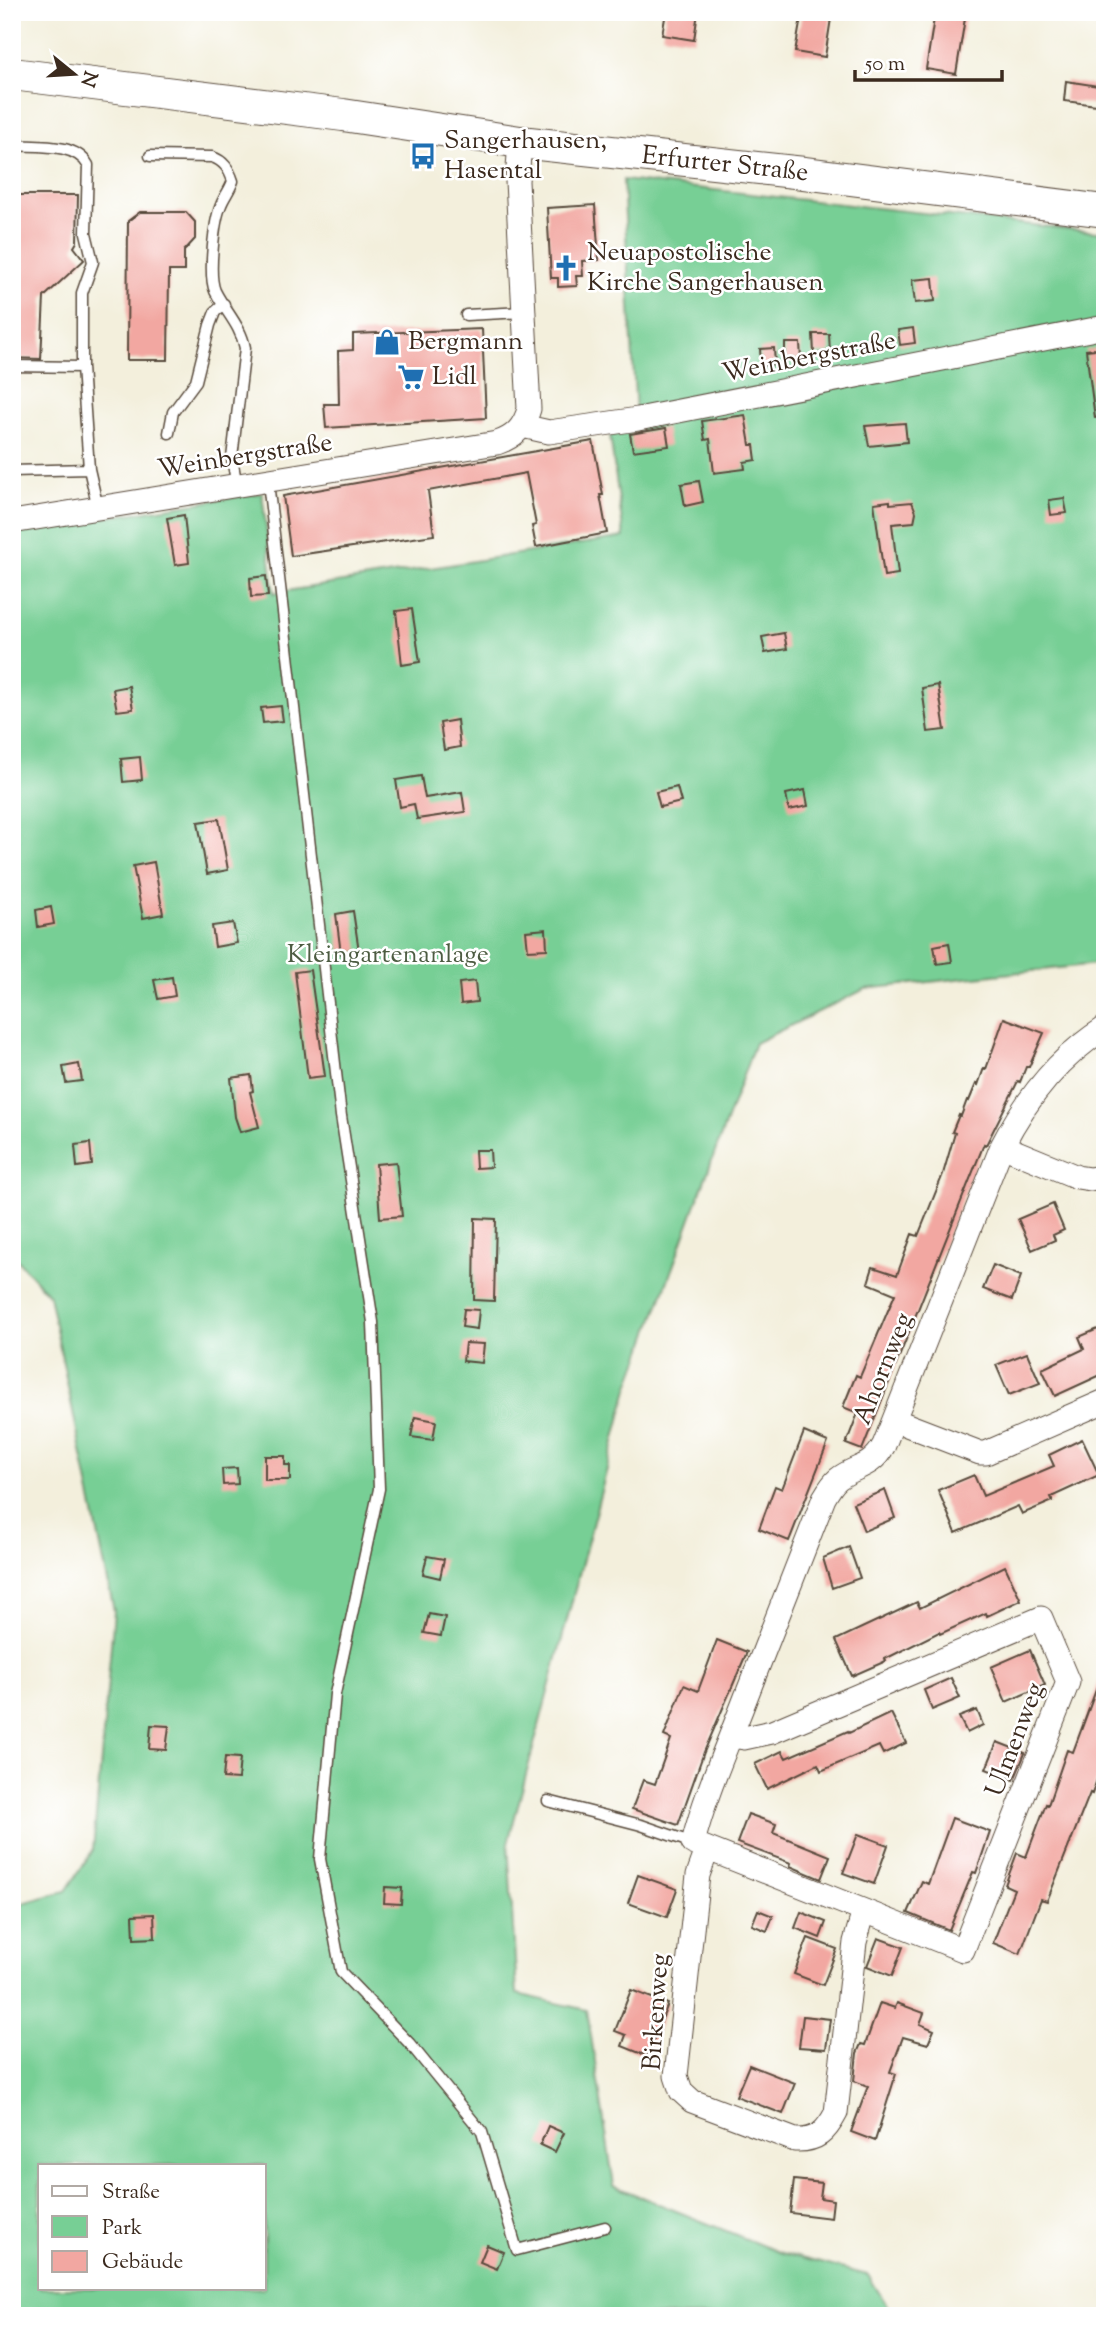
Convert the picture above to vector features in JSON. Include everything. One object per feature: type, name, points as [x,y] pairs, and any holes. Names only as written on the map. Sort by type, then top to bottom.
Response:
[{"type":"main road","name":"Erfurter Straße","points":[[12,74],[343,115],[520,142],[804,173],[1105,212]]},
{"type":"street","points":[[520,142],[517,181],[529,400],[523,426]]},
{"type":"street","name":"Weinbergstraße","points":[[12,522],[497,443],[508,440],[523,426],[549,432],[638,419],[1105,327]]},
{"type":"street","name":"Ahornweg","points":[[731,1736],[824,1498],[840,1477],[874,1460],[884,1445],[1002,1146],[1016,1118],[1034,1093],[1080,1046],[1105,1028]]},
{"type":"street","points":[[1002,1146],[1077,1177],[1090,1179],[1105,1176]]},
{"type":"street","points":[[894,1420],[986,1453],[1105,1401]]},
{"type":"street","name":"Ulmenweg","points":[[700,1846],[963,1950],[1068,1682],[1041,1618],[772,1732],[744,1738],[731,1736]]},
{"type":"street","points":[[700,1846],[700,1816],[731,1736]]},
{"type":"street","name":"Birkenweg","points":[[700,1846],[676,2076],[681,2091],[692,2101],[795,2140],[809,2141],[820,2136],[836,2113],[855,1942],[864,1910]]},
{"type":"lane","points":[[12,145],[76,152],[88,165],[86,233],[93,262],[82,293],[82,367],[89,469],[99,508]]},
{"type":"lane","points":[[150,156],[212,157],[221,160],[230,170],[233,181],[221,203],[215,222],[212,279],[214,289],[242,334],[244,348],[232,457],[237,487]]},
{"type":"lane","points":[[169,433],[173,412],[196,381],[215,312],[224,304]]},
{"type":"lane","points":[[466,315],[525,312]]},
{"type":"lane","points":[[12,366],[82,367]]},
{"type":"lane","points":[[12,471],[89,469]]},
{"type":"lane","points":[[268,482],[341,1116],[373,1322],[379,1489],[335,1693],[320,1859],[341,1972],[411,2045],[482,2132],[517,2249],[605,2227]]},
{"type":"lane","points":[[548,1801],[641,1825],[700,1846]]},
{"type":"green space","name":"Kleingartenanlage","points":[[623,180],[1105,233],[1105,963],[865,989],[755,1043],[628,1389],[508,1843],[517,1994],[587,2010],[614,2186],[781,2253],[868,2275],[888,2307],[885,2316],[12,2316],[12,1906],[66,1891],[93,1850],[114,1611],[49,1295],[12,1254],[12,532],[262,493],[274,593],[624,537],[610,435],[637,432]]},
{"type":"building","points":[[666,12],[698,12],[694,40],[662,35]]},
{"type":"building","points":[[802,12],[832,12],[825,57],[795,52]]},
{"type":"building","points":[[935,12],[966,12],[956,74],[926,69]]},
{"type":"building","points":[[1066,81],[1105,87],[1105,106],[1064,101]]},
{"type":"building","points":[[12,195],[78,195],[77,242],[74,247],[84,260],[44,297],[41,359],[12,358]]},
{"type":"building","points":[[595,205],[599,260],[582,261],[583,276],[576,276],[577,286],[558,287],[558,278],[551,278],[547,208]]},
{"type":"building","points":[[140,212],[186,212],[195,222],[195,239],[184,251],[184,271],[169,271],[168,360],[127,360],[128,221]]},
{"type":"building","points":[[933,278],[935,301],[915,303],[912,280]]},
{"type":"building","points":[[913,328],[915,343],[900,345],[898,330]]},
{"type":"building","name":"Lidl","points":[[482,329],[486,418],[326,428],[324,404],[339,404],[338,351],[353,350],[353,334]]},
{"type":"building","points":[[813,334],[829,334],[830,353],[814,354]]},
{"type":"building","points":[[785,343],[800,343],[801,359],[785,360]]},
{"type":"building","points":[[774,348],[775,365],[761,366],[760,349]]},
{"type":"building","points":[[1105,348],[1105,417],[1095,418],[1086,350]]},
{"type":"building","points":[[745,415],[750,445],[754,445],[756,460],[744,462],[745,469],[714,473],[710,439],[705,440],[702,421]]},
{"type":"building","points":[[905,423],[907,442],[869,446],[865,426]]},
{"type":"building","points":[[666,428],[669,446],[633,451],[630,434]]},
{"type":"building","points":[[593,441],[607,533],[536,547],[532,526],[536,525],[526,473],[428,491],[434,535],[291,556],[283,496]]},
{"type":"building","points":[[699,481],[703,502],[685,506],[681,484]]},
{"type":"building","points":[[1064,498],[1067,513],[1051,515],[1049,500]]},
{"type":"building","points":[[890,501],[890,504],[912,502],[916,512],[914,522],[892,524],[898,574],[884,576],[874,503]]},
{"type":"building","points":[[184,515],[189,563],[175,565],[167,518]]},
{"type":"building","points":[[266,576],[268,596],[251,597],[250,578]]},
{"type":"building","points":[[412,609],[420,662],[402,665],[396,611]]},
{"type":"building","points":[[784,633],[787,649],[765,653],[762,637]]},
{"type":"building","points":[[938,685],[945,730],[928,732],[922,688]]},
{"type":"building","points":[[129,686],[133,709],[117,711],[113,689]]},
{"type":"building","points":[[281,706],[283,721],[263,723],[261,708]]},
{"type":"building","points":[[457,720],[460,747],[444,750],[440,723]]},
{"type":"building","points":[[140,757],[142,780],[123,782],[121,759]]},
{"type":"building","points":[[421,776],[425,798],[462,792],[465,812],[417,819],[414,804],[400,807],[396,780]]},
{"type":"building","points":[[677,787],[681,802],[660,807],[656,792]]},
{"type":"building","points":[[805,790],[808,806],[789,810],[786,794]]},
{"type":"building","points":[[219,819],[228,870],[207,874],[198,822]]},
{"type":"building","points":[[154,862],[163,914],[143,918],[133,866]]},
{"type":"building","points":[[51,907],[54,924],[38,927],[36,910]]},
{"type":"building","points":[[353,911],[359,951],[341,954],[336,914]]},
{"type":"building","points":[[233,923],[237,943],[215,947],[212,926]]},
{"type":"building","points":[[546,929],[547,949],[528,950],[526,931]]},
{"type":"building","points":[[949,943],[952,962],[937,964],[934,946]]},
{"type":"building","points":[[310,970],[325,1076],[308,1078],[295,972]]},
{"type":"building","points":[[172,977],[175,996],[158,999],[154,980]]},
{"type":"building","points":[[475,981],[477,1002],[461,1004],[459,983]]},
{"type":"building","points":[[1004,1018],[1044,1033],[1029,1067],[1026,1067],[986,1145],[984,1144],[862,1450],[846,1444],[858,1413],[843,1407],[856,1375],[860,1377],[895,1294],[868,1283],[873,1267],[897,1275],[912,1234],[918,1236],[943,1174],[955,1133],[952,1132],[967,1100],[969,1101],[976,1084],[978,1085],[984,1068],[986,1069]]},
{"type":"building","points":[[79,1064],[82,1081],[66,1083],[63,1067]]},
{"type":"building","points":[[251,1075],[253,1091],[250,1092],[259,1127],[240,1132],[235,1117],[231,1078]]},
{"type":"building","points":[[90,1143],[92,1165],[77,1167],[75,1145]]},
{"type":"building","points":[[475,1150],[490,1150],[491,1167],[476,1168]]},
{"type":"building","points":[[396,1162],[402,1216],[380,1218],[376,1164]]},
{"type":"building","points":[[1053,1204],[1064,1230],[1053,1235],[1055,1240],[1032,1250],[1018,1219]]},
{"type":"building","points":[[475,1218],[496,1219],[494,1301],[474,1300]]},
{"type":"building","points":[[993,1265],[1021,1276],[1012,1300],[983,1289]]},
{"type":"building","points":[[464,1309],[479,1310],[477,1329],[462,1327]]},
{"type":"building","points":[[1105,1326],[1105,1373],[1055,1396],[1042,1369],[1084,1349],[1079,1337]]},
{"type":"building","points":[[465,1343],[484,1344],[482,1363],[463,1361]]},
{"type":"building","points":[[1027,1353],[1040,1383],[1009,1395],[996,1365]]},
{"type":"building","points":[[415,1417],[436,1421],[433,1440],[411,1437]]},
{"type":"building","points":[[804,1432],[828,1442],[789,1541],[759,1529],[775,1486],[782,1489]]},
{"type":"building","points":[[1082,1439],[1099,1475],[1051,1497],[1053,1501],[1022,1514],[1018,1506],[956,1533],[938,1490],[974,1475],[983,1496],[1054,1466],[1049,1455]]},
{"type":"building","points":[[265,1456],[285,1456],[285,1465],[290,1465],[290,1480],[265,1480]]},
{"type":"building","points":[[237,1468],[238,1484],[223,1485],[222,1469]]},
{"type":"building","points":[[885,1490],[895,1518],[864,1531],[853,1503]]},
{"type":"building","points":[[849,1547],[860,1578],[832,1588],[823,1558]]},
{"type":"building","points":[[427,1556],[444,1559],[440,1578],[423,1574]]},
{"type":"building","points":[[1005,1566],[1021,1600],[987,1616],[986,1613],[940,1634],[939,1632],[852,1676],[836,1640],[917,1602],[920,1608]]},
{"type":"building","points":[[429,1614],[445,1617],[441,1636],[424,1633]]},
{"type":"building","points":[[717,1640],[747,1652],[704,1752],[678,1825],[632,1809],[643,1780],[655,1784],[671,1739],[664,1736],[684,1685],[698,1691]]},
{"type":"building","points":[[1030,1650],[1045,1685],[1006,1702],[991,1667]]},
{"type":"building","points":[[1103,1671],[1105,1756],[1047,1901],[1041,1899],[1020,1954],[993,1943],[1014,1889],[1005,1885],[1017,1853],[1026,1857],[1067,1750],[1073,1752]]},
{"type":"building","points":[[951,1678],[960,1698],[932,1710],[924,1690]]},
{"type":"building","points":[[977,1710],[983,1725],[967,1733],[959,1717]]},
{"type":"building","points":[[891,1713],[906,1743],[883,1754],[879,1746],[821,1771],[818,1764],[767,1789],[755,1764],[782,1751],[786,1758]]},
{"type":"building","points":[[151,1725],[169,1726],[166,1750],[149,1749]]},
{"type":"building","points":[[997,1742],[1025,1753],[1014,1780],[986,1769]]},
{"type":"building","points":[[225,1757],[240,1758],[238,1779],[223,1778]]},
{"type":"building","points":[[748,1814],[776,1824],[773,1833],[830,1856],[821,1879],[790,1866],[791,1863],[737,1843]]},
{"type":"building","points":[[952,1818],[990,1832],[976,1873],[973,1872],[949,1930],[908,1913],[922,1881],[928,1884]]},
{"type":"building","points":[[858,1834],[888,1845],[874,1884],[843,1873]]},
{"type":"building","points":[[638,1875],[677,1889],[667,1917],[628,1903]]},
{"type":"building","points":[[385,1887],[402,1888],[401,1904],[384,1903]]},
{"type":"building","points":[[758,1910],[773,1916],[767,1931],[752,1925]]},
{"type":"building","points":[[801,1912],[826,1922],[820,1938],[795,1928]]},
{"type":"building","points":[[154,1914],[155,1938],[134,1939],[133,1915]]},
{"type":"building","points":[[808,1938],[837,1949],[823,1985],[794,1974]]},
{"type":"building","points":[[878,1938],[903,1947],[892,1976],[867,1966]]},
{"type":"building","points":[[631,1990],[668,2004],[647,2056],[622,2046],[626,2035],[615,2031]]},
{"type":"building","points":[[880,2003],[895,2008],[897,2003],[924,2013],[920,2024],[934,2030],[928,2044],[903,2037],[890,2072],[896,2074],[875,2141],[851,2132],[868,2086],[854,2081],[857,2053],[861,2044],[865,2045]]},
{"type":"building","points":[[803,2016],[830,2019],[826,2049],[799,2047]]},
{"type":"building","points":[[749,2065],[795,2083],[783,2114],[736,2096]]},
{"type":"building","points":[[548,2126],[564,2133],[555,2152],[540,2145]]},
{"type":"building","points":[[794,2180],[822,2183],[820,2198],[833,2200],[831,2218],[790,2213]]},
{"type":"building","points":[[487,2245],[504,2252],[497,2269],[480,2262]]},
{"type":"place","name":"Sangerhausen, Hasental","points":[[423,156]]},
{"type":"place","name":"Neuapostolische Kirche Sangerhausen","points":[[566,268]]},
{"type":"place","name":"Bergmann","points":[[387,342]]},
{"type":"place","name":"Lidl","points":[[411,377]]}]
